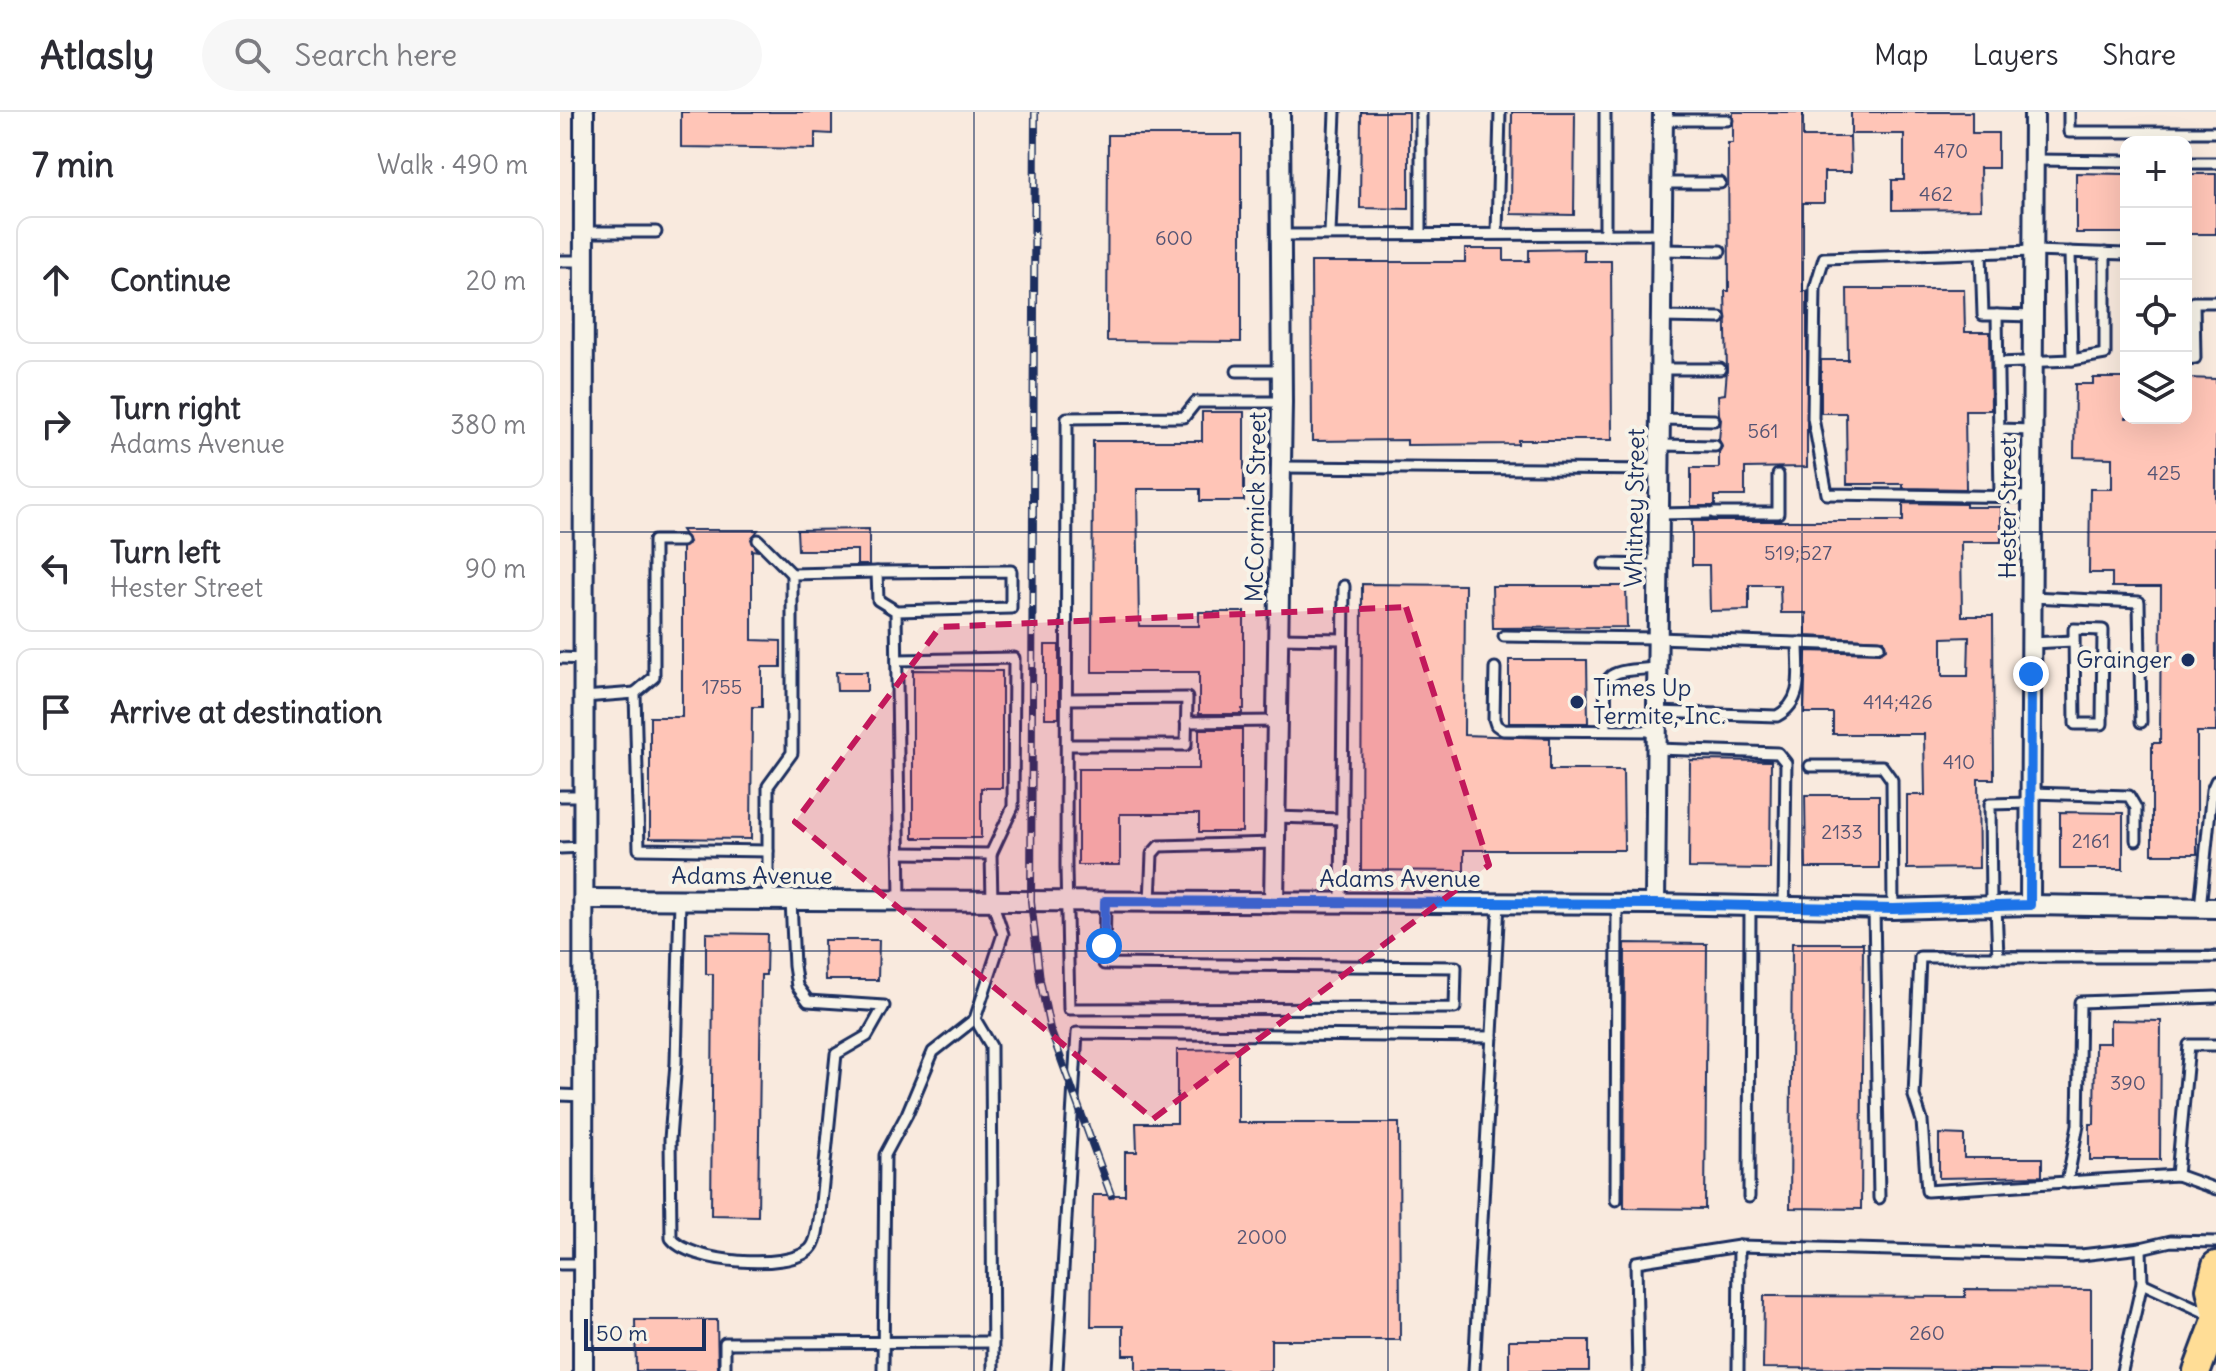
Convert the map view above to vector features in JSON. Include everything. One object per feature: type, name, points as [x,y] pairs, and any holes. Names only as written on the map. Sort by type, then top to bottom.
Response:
[{"type":"main road","points":[[2197,1371],[2216,1318],[2210,1289],[2216,1265]]},
{"type":"street","points":[[583,1371],[584,112]]},
{"type":"street","name":"McCormick Street","points":[[1274,903],[1282,402],[1280,112]]},
{"type":"street","name":"Hester Street","points":[[2030,905],[2034,112]]},
{"type":"street","name":"Whitney Street","points":[[1655,904],[1663,116]]},
{"type":"street","name":"Adams Avenue","points":[[585,899],[1655,904],[1883,909],[2030,905],[2208,908]]},
{"type":"lane","points":[[1330,233],[1335,112]]},
{"type":"lane","points":[[1421,112],[1421,233]]},
{"type":"lane","points":[[1497,233],[1500,112]]},
{"type":"lane","points":[[1605,112],[1605,233]]},
{"type":"lane","points":[[2069,112],[2069,132],[2216,132]]},
{"type":"lane","points":[[1663,116],[1727,120]]},
{"type":"lane","points":[[2034,160],[2120,161]]},
{"type":"lane","points":[[2192,163],[2216,163]]},
{"type":"lane","points":[[1662,183],[1720,183]]},
{"type":"lane","points":[[584,232],[656,232]]},
{"type":"lane","points":[[1279,235],[1605,233],[1720,251]]},
{"type":"lane","points":[[2032,497],[1827,494],[1813,418],[1815,288],[1824,258],[2033,251],[2120,254]]},
{"type":"lane","points":[[2070,252],[2072,360]]},
{"type":"lane","points":[[1981,253],[1983,315],[2033,316]]},
{"type":"lane","points":[[1998,363],[2072,360],[2105,354],[2105,253]]},
{"type":"lane","points":[[560,261],[584,261]]},
{"type":"lane","points":[[2192,302],[2216,302]]},
{"type":"lane","points":[[1997,315],[2000,496]]},
{"type":"lane","points":[[1661,317],[1720,318]]},
{"type":"lane","points":[[2192,324],[2195,358],[2192,358]]},
{"type":"lane","points":[[1660,369],[1720,369]]},
{"type":"lane","points":[[1237,371],[1281,371]]},
{"type":"lane","points":[[1105,901],[1104,964],[1456,967],[1455,1008],[1069,1009],[1067,418],[1184,417],[1196,402],[1282,402]]},
{"type":"lane","points":[[1660,419],[1714,420]]},
{"type":"lane","points":[[1999,429],[2032,430]]},
{"type":"lane","points":[[1660,445],[1715,446]]},
{"type":"lane","points":[[1281,467],[1659,470]]},
{"type":"lane","points":[[1659,514],[1778,513],[1778,475]]},
{"type":"lane","points":[[758,540],[792,574],[792,753],[768,786],[768,900]]},
{"type":"lane","points":[[584,697],[635,693],[654,677],[654,541],[682,541]]},
{"type":"lane","points":[[1604,564],[1658,565]]},
{"type":"lane","points":[[792,574],[877,572],[1011,571],[1011,608],[896,611],[878,600],[877,572]]},
{"type":"lane","points":[[1341,903],[1344,586]]},
{"type":"lane","points":[[2031,597],[2139,602],[2141,722]]},
{"type":"lane","points":[[896,611],[900,900]]},
{"type":"lane","points":[[2074,629],[2103,630],[2102,724],[2075,724],[2073,641],[2074,629]]},
{"type":"lane","points":[[1504,636],[1879,646]]},
{"type":"lane","points":[[1278,638],[1343,639]]},
{"type":"lane","points":[[2031,643],[2073,641]]},
{"type":"lane","points":[[1495,668],[1494,719],[1503,730],[1657,731],[1777,716],[1789,709],[1798,691],[1798,643]]},
{"type":"lane","points":[[560,658],[584,659]]},
{"type":"lane","points":[[883,1371],[885,1155],[907,1114],[933,1052],[975,1019],[1003,934],[992,901],[991,854],[1013,807],[1014,658],[897,660]]},
{"type":"lane","points":[[1606,730],[1606,681],[1611,674],[1657,668]]},
{"type":"lane","points":[[635,693],[639,849],[768,851]]},
{"type":"lane","points":[[1067,699],[1187,698],[1186,745],[1067,745]]},
{"type":"lane","points":[[1186,722],[1277,721]]},
{"type":"lane","points":[[1657,731],[1778,753],[1782,757],[1786,763],[1784,905]]},
{"type":"lane","points":[[1810,766],[1882,766],[1892,780],[1883,909],[1879,1198]]},
{"type":"lane","points":[[2208,908],[2212,790],[2216,781]]},
{"type":"lane","points":[[560,796],[585,796]]},
{"type":"lane","points":[[1998,957],[1990,804],[2030,798],[2129,796],[2136,808],[2136,840]]},
{"type":"lane","points":[[1275,817],[1342,819]]},
{"type":"lane","points":[[1150,902],[1152,854],[1159,846],[1275,843]]},
{"type":"lane","points":[[560,848],[585,847]]},
{"type":"lane","points":[[899,853],[991,854]]},
{"type":"lane","points":[[680,899],[676,1063],[670,1139],[671,1238],[677,1246],[701,1255],[752,1263],[796,1256],[810,1249],[816,1237],[820,1213],[836,1054],[867,1036],[884,1006],[808,1001],[797,986],[791,900]]},
{"type":"lane","points":[[1474,1371],[1499,903]]},
{"type":"lane","points":[[1616,1200],[1617,904]]},
{"type":"lane","points":[[1749,1197],[1750,905]]},
{"type":"lane","points":[[2216,957],[1920,957],[1914,1096],[1922,1121],[1927,1191],[2177,1175],[2216,1189]]},
{"type":"lane","points":[[2067,1183],[2078,1125],[2080,1002],[2216,997]]},
{"type":"lane","points":[[975,1019],[991,1046],[993,1371]]},
{"type":"lane","points":[[1057,1371],[1077,1033],[1492,1037]]},
{"type":"lane","points":[[2177,1175],[2189,1045],[2216,1045]]},
{"type":"lane","points":[[560,1095],[584,1096]]},
{"type":"lane","points":[[1638,1371],[1636,1262],[1739,1246],[2081,1255],[2171,1241],[2216,1242]]},
{"type":"lane","points":[[1738,1371],[1739,1246]]},
{"type":"lane","points":[[2122,1371],[2142,1283],[2141,1248]]},
{"type":"lane","points":[[560,1264],[584,1264]]},
{"type":"lane","points":[[2142,1283],[2216,1318]]},
{"type":"lane","points":[[725,1371],[725,1343],[993,1342]]},
{"type":"highlighted area","points":[[1406,607],[1489,865],[1153,1119],[795,822],[940,627]]},
{"type":"building","points":[[681,112],[832,112],[832,134],[815,133],[815,149],[681,147]]},
{"type":"building","points":[[1361,112],[1409,112],[1409,209],[1360,208]]},
{"type":"building","points":[[1512,112],[1575,112],[1574,215],[1511,214]]},
{"type":"building","points":[[1733,112],[1803,112],[1803,137],[1850,137],[1851,172],[1824,172],[1824,203],[1803,203],[1803,291],[1807,291],[1807,467],[1745,468],[1745,496],[1715,496],[1715,506],[1691,506],[1691,468],[1719,468],[1722,447],[1719,440],[1721,419],[1718,395],[1725,394],[1727,370],[1728,143],[1733,143]]},
{"type":"building","points":[[1851,112],[1972,112],[1972,133],[1998,133],[1998,168],[1980,168],[1981,209],[1892,210],[1892,180],[1904,180],[1904,134],[1851,134]]},
{"type":"building","points":[[1108,135],[1241,135],[1241,342],[1107,341]]},
{"type":"building","points":[[2076,173],[2120,174],[2120,233],[2076,233]]},
{"type":"building","points":[[2192,174],[2216,174],[2216,234],[2192,234]]},
{"type":"building","points":[[1465,249],[1504,249],[1504,261],[1529,261],[1529,250],[1584,249],[1584,261],[1611,261],[1612,440],[1407,445],[1407,440],[1312,441],[1311,262],[1465,262]]},
{"type":"building","points":[[1847,289],[1964,289],[1965,332],[1990,332],[1991,410],[1965,410],[1966,489],[1847,484],[1846,413],[1821,413],[1821,360],[1848,360]]},
{"type":"building","points":[[2093,378],[2120,378],[2120,424],[2192,424],[2192,378],[2216,379],[2216,732],[2197,732],[2197,854],[2152,854],[2152,743],[2160,743],[2161,587],[2112,587],[2112,573],[2089,573],[2090,489],[2112,489],[2112,458],[2074,457],[2075,384],[2093,384]]},
{"type":"building","points":[[1202,412],[1244,412],[1244,501],[1200,501],[1200,489],[1137,489],[1139,626],[1199,626],[1199,612],[1244,612],[1242,714],[1199,714],[1199,672],[1092,672],[1093,441],[1202,441]]},
{"type":"building","points":[[1903,503],[2001,507],[2001,542],[1961,542],[1962,616],[1993,616],[1994,779],[1978,779],[1979,868],[1907,869],[1907,795],[1925,795],[1924,734],[1833,734],[1833,713],[1804,713],[1806,651],[1880,653],[1886,649],[1884,640],[1806,636],[1806,613],[1781,613],[1780,585],[1749,585],[1749,610],[1710,611],[1709,565],[1692,565],[1692,521],[1903,521]],"holes":[[[1969,637],[1968,676],[1942,676],[1942,638]]]},
{"type":"building","points":[[869,529],[869,565],[857,565],[857,550],[798,550],[797,530]]},
{"type":"building","points":[[682,530],[758,530],[751,539],[758,551],[752,550],[752,640],[781,641],[781,667],[762,667],[762,707],[752,707],[751,839],[650,838],[650,717],[682,717],[682,548],[689,542]]},
{"type":"building","points":[[1362,584],[1465,585],[1464,735],[1550,738],[1550,770],[1623,770],[1624,850],[1464,850],[1464,871],[1361,870]]},
{"type":"building","points":[[1492,586],[1626,586],[1627,627],[1493,628]]},
{"type":"building","points":[[1045,645],[1059,645],[1059,718],[1045,718]]},
{"type":"building","points":[[1509,660],[1587,660],[1588,723],[1509,723]]},
{"type":"building","points":[[913,670],[1002,671],[1002,788],[981,788],[981,838],[913,838]]},
{"type":"building","points":[[836,672],[867,672],[867,691],[837,691]]},
{"type":"building","points":[[1199,729],[1242,729],[1242,832],[1199,832],[1199,814],[1120,814],[1120,865],[1078,865],[1078,769],[1199,769]]},
{"type":"building","points":[[1690,760],[1771,761],[1770,869],[1689,868]]},
{"type":"building","points":[[1805,795],[1879,795],[1879,868],[1806,868]]},
{"type":"building","points":[[2060,812],[2123,813],[2123,869],[2060,869]]},
{"type":"building","points":[[706,933],[767,934],[766,975],[761,975],[758,1216],[711,1215],[713,974],[706,974]]},
{"type":"building","points":[[824,940],[879,940],[878,980],[825,980]]},
{"type":"building","points":[[1625,943],[1707,944],[1705,1209],[1624,1208]]},
{"type":"building","points":[[1792,943],[1863,943],[1861,1209],[1790,1208]]},
{"type":"building","points":[[2110,1020],[2161,1021],[2160,1160],[2090,1160],[2090,1124],[2094,1124],[2095,1043],[2110,1043]]},
{"type":"building","points":[[1238,1049],[1238,1123],[1399,1123],[1400,1340],[1271,1340],[1271,1371],[1136,1371],[1136,1355],[1123,1355],[1123,1326],[1091,1326],[1093,1195],[1125,1195],[1125,1152],[1137,1152],[1136,1123],[1177,1123],[1177,1050]]},
{"type":"building","points":[[1939,1134],[1964,1135],[1964,1158],[2042,1158],[2042,1176],[1939,1178]]},
{"type":"building","points":[[1965,1289],[2091,1290],[2091,1371],[1763,1368],[1764,1296],[1965,1297]]},
{"type":"building","points":[[635,1320],[717,1320],[718,1371],[636,1371]]},
{"type":"building","points":[[1509,1340],[1589,1340],[1589,1371],[1509,1371]]},
{"type":"railway","points":[[1035,112],[1031,901],[1040,980],[1050,1029],[1111,1195]]},
{"type":"place","name":"Grainger","points":[[2188,660]]},
{"type":"place","name":"Times Up Termite, Inc.","points":[[1577,702]]},
{"type":"route","points":[[1104,946],[1105,901],[1784,905],[1893,909],[2030,905],[2031,674]]}]
